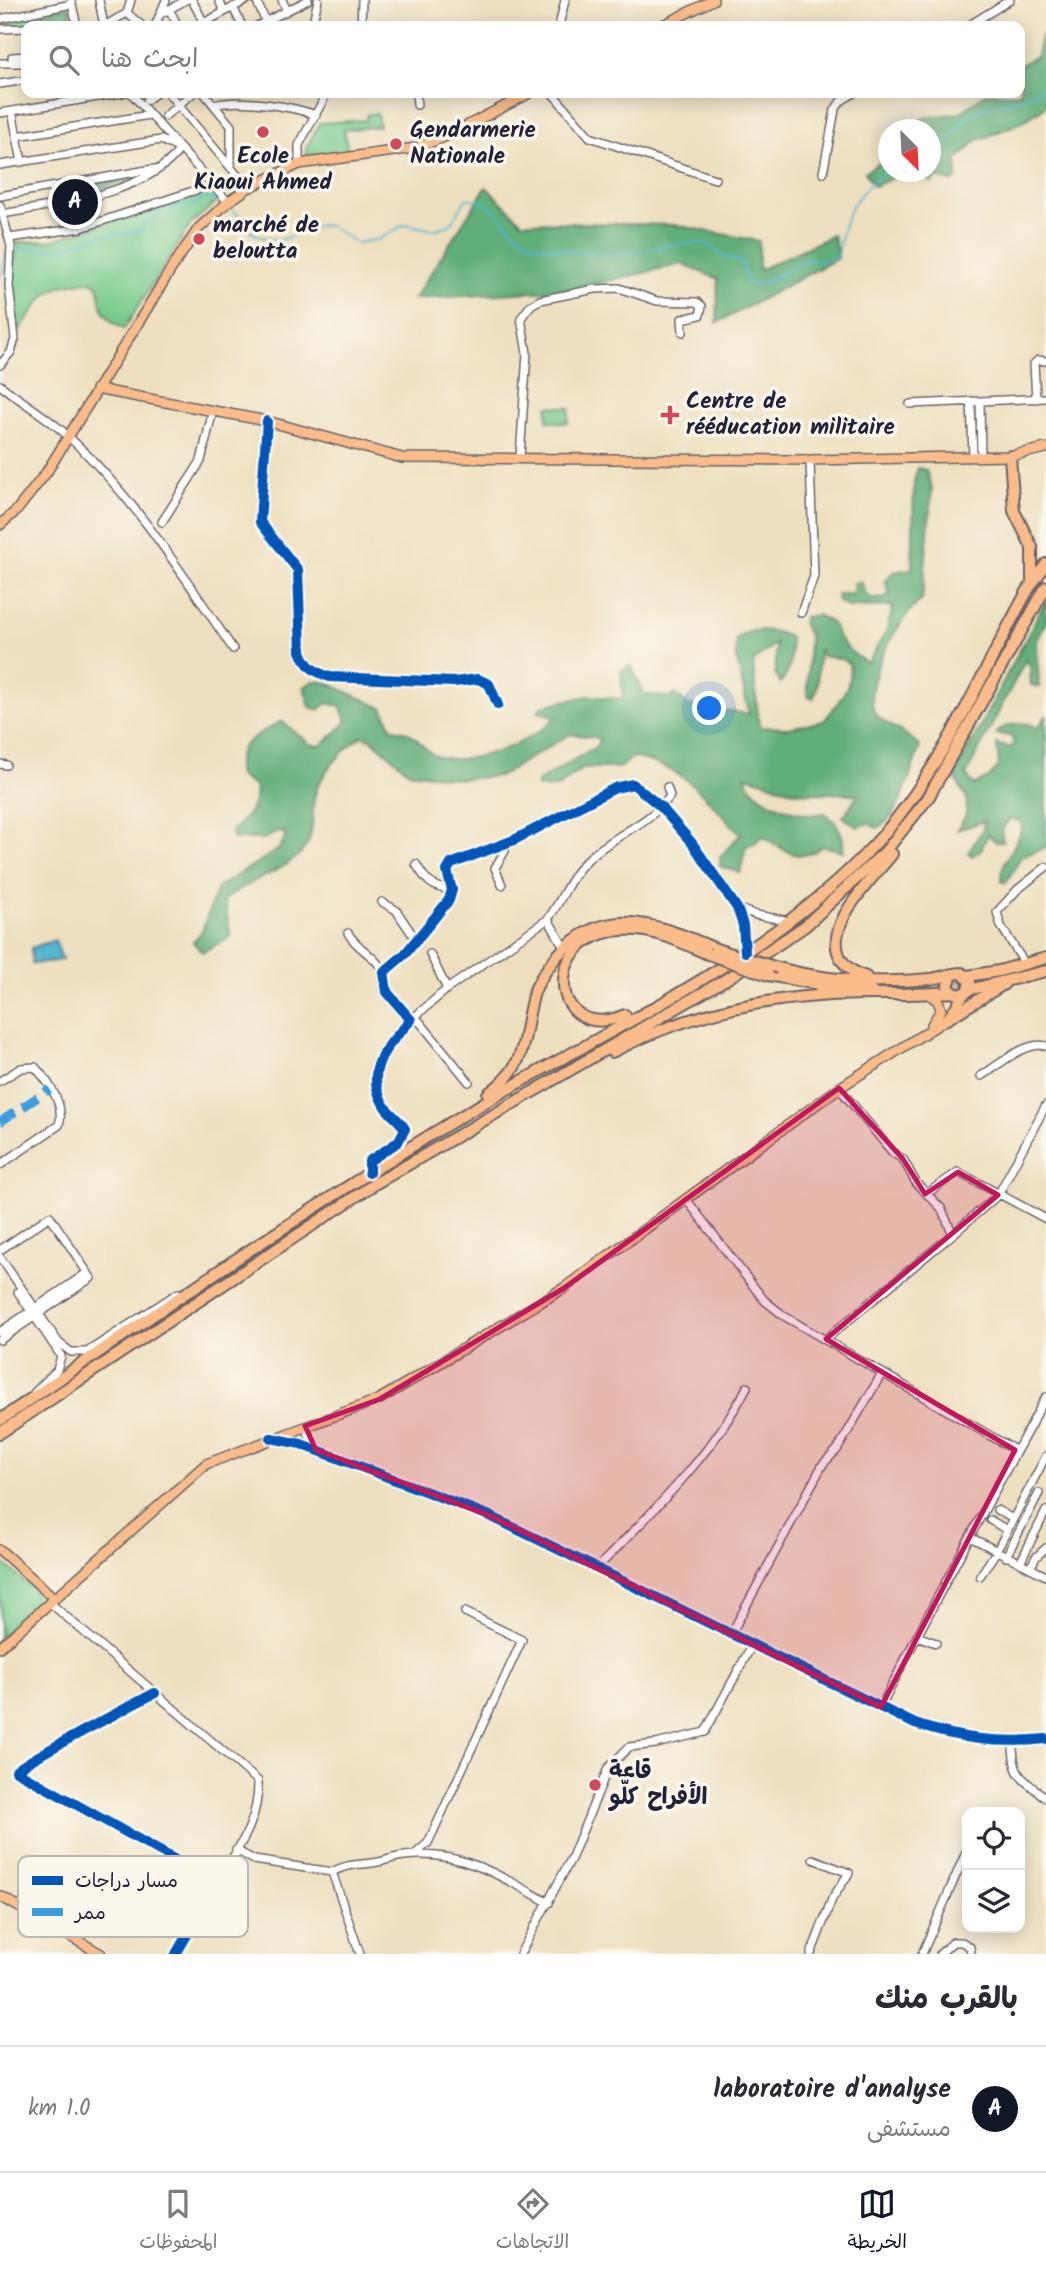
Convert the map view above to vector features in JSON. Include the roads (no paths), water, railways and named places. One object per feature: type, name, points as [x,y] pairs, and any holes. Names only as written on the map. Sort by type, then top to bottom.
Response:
[{"type":"highway","points":[[1010,456],[1014,511],[1028,536],[1032,553],[1032,583]]},
{"type":"highway","points":[[0,1420],[298,1216],[415,1144],[745,952],[838,882],[877,842],[922,783],[1046,562],[1032,553]]},
{"type":"highway","points":[[886,981],[851,971],[840,957],[837,933],[846,912],[904,837],[928,798],[1046,587]]},
{"type":"highway","points":[[448,1143],[781,944],[871,866],[928,798]]},
{"type":"highway","points":[[415,1144],[506,1080],[517,1066],[525,1047],[533,994],[540,979],[565,949],[598,926],[630,922],[672,930],[712,951]]},
{"type":"highway","points":[[709,973],[627,1014],[604,1021],[593,1021],[576,1011],[563,985],[565,965],[573,953],[592,938],[636,930],[712,951],[806,983],[877,989]]},
{"type":"highway","points":[[806,983],[938,983],[955,988],[1046,958]]},
{"type":"highway","points":[[0,1433],[373,1185],[637,1040],[705,1015],[774,1000],[877,989],[955,988],[1046,964]]},
{"type":"highway","points":[[774,1000],[955,988],[1046,971]]},
{"type":"highway","points":[[773,972],[886,981],[952,975],[955,988]]},
{"type":"highway","points":[[947,1019],[1012,979]]},
{"type":"main road","points":[[671,21],[713,0]]},
{"type":"main road","points":[[0,526],[32,494],[179,256],[199,228],[228,202],[248,188],[299,164],[416,148],[449,135],[520,98]]},
{"type":"main road","points":[[96,389],[267,421],[402,458],[810,460],[1010,456],[1046,448]]},
{"type":"main road","points":[[901,1047],[947,1019],[955,988]]},
{"type":"main road","points":[[930,1027],[941,1010],[937,1001],[955,988]]},
{"type":"main road","points":[[0,1647],[206,1464],[380,1399],[564,1288],[839,1088],[951,1012],[955,988]]},
{"type":"main road","points":[[0,1550],[52,1600]]},
{"type":"main road","points":[[0,1896],[18,1906]]},
{"type":"main road","points":[[71,1937],[101,1954]]},
{"type":"street","points":[[99,0],[103,21]]},
{"type":"street","points":[[113,21],[127,13],[131,0]]},
{"type":"street","points":[[158,21],[166,0]]},
{"type":"street","points":[[161,14],[186,0]]},
{"type":"street","points":[[192,0],[206,21]]},
{"type":"street","points":[[219,0],[224,12]]},
{"type":"street","points":[[210,21],[235,4],[247,0]]},
{"type":"street","points":[[256,0],[269,20],[308,0]]},
{"type":"street","points":[[282,0],[287,11]]},
{"type":"street","points":[[313,21],[318,0]]},
{"type":"street","points":[[361,21],[362,0]]},
{"type":"street","points":[[560,21],[565,0]]},
{"type":"street","points":[[976,21],[1010,0]]},
{"type":"street","points":[[0,19],[71,2],[76,21]]},
{"type":"street","points":[[235,4],[240,21]]},
{"type":"street","points":[[169,9],[175,21]]},
{"type":"street","points":[[127,13],[136,21]]},
{"type":"street","points":[[0,29],[21,28]]},
{"type":"street","points":[[12,57],[21,56]]},
{"type":"street","points":[[0,63],[21,62]]},
{"type":"street","points":[[0,84],[21,81]]},
{"type":"street","points":[[0,113],[92,98]]},
{"type":"street","points":[[135,98],[228,202]]},
{"type":"street","points":[[173,98],[248,188]]},
{"type":"street","points":[[165,116],[187,98]]},
{"type":"street","points":[[208,98],[231,126],[232,167]]},
{"type":"street","points":[[299,164],[299,145],[324,98]]},
{"type":"street","points":[[416,98],[417,105]]},
{"type":"street","points":[[556,98],[590,137],[715,179]]},
{"type":"street","points":[[823,173],[835,110],[846,98]]},
{"type":"street","points":[[214,105],[229,103],[296,108],[316,115]]},
{"type":"street","points":[[12,111],[22,162]]},
{"type":"street","points":[[17,136],[150,115]]},
{"type":"street","points":[[0,165],[161,140],[180,149]]},
{"type":"street","points":[[0,365],[11,352],[15,339],[9,286],[10,242],[1,210],[80,199],[115,188],[161,167],[180,149]]},
{"type":"street","points":[[0,195],[161,167]]},
{"type":"street","points":[[10,242],[81,228],[211,185]]},
{"type":"street","points":[[520,457],[527,353],[521,318],[531,305],[566,293],[619,288],[657,301],[697,302],[702,306],[700,315],[682,319],[683,332]]},
{"type":"street","points":[[1036,399],[1034,364],[1038,360],[1046,361]]},
{"type":"street","points":[[0,385],[68,436],[97,465],[149,527],[233,649]]},
{"type":"street","points":[[910,404],[1046,398]]},
{"type":"street","points":[[975,401],[977,457]]},
{"type":"street","points":[[162,522],[201,461],[213,410]]},
{"type":"street","points":[[267,421],[260,522],[298,570],[301,651],[304,662],[311,669],[330,677],[454,682],[478,679],[489,684],[498,705]]},
{"type":"street","points":[[801,612],[814,576],[810,460]]},
{"type":"street","points":[[384,972],[416,940],[449,900],[452,890],[447,871],[451,864],[506,842],[626,784],[633,784],[661,807],[692,844],[737,908],[743,925],[745,952]]},
{"type":"street","points":[[369,1173],[369,1161],[398,1142],[405,1133],[404,1126],[383,1103],[375,1081],[382,1051],[413,1018],[447,989],[548,919],[573,876],[587,860],[661,807],[670,796],[667,787]]},
{"type":"street","points":[[502,885],[495,868],[505,851],[506,842]]},
{"type":"street","points":[[416,864],[425,881],[436,888],[452,890]]},
{"type":"street","points":[[1026,964],[1001,926],[997,912],[1017,890],[1046,867]]},
{"type":"street","points":[[382,902],[396,910],[416,940]]},
{"type":"street","points":[[737,908],[756,915],[791,920]]},
{"type":"street","points":[[548,919],[565,949]]},
{"type":"street","points":[[348,933],[353,942],[375,959],[384,972],[387,992],[469,1082]]},
{"type":"street","points":[[430,954],[447,989]]},
{"type":"street","points":[[981,1076],[1027,1048],[1037,1044],[1046,1046]]},
{"type":"street","points":[[0,1081],[21,1068],[35,1067],[59,1103],[62,1114],[59,1125],[0,1165]]},
{"type":"street","points":[[839,1088],[893,1153],[904,1159],[920,1188],[929,1192],[941,1208],[953,1234]]},
{"type":"street","points":[[827,1338],[998,1195],[1046,1105]]},
{"type":"street","points":[[929,1192],[958,1172],[1046,1219]]},
{"type":"street","points":[[686,1199],[764,1300],[784,1316],[827,1338],[881,1375],[1016,1450]]},
{"type":"street","points":[[0,1250],[50,1216],[89,1276],[0,1340]]},
{"type":"street","points":[[0,1257],[61,1359],[57,1370],[30,1399]]},
{"type":"street","points":[[0,1265],[62,1347],[71,1352],[82,1353],[171,1297],[198,1284]]},
{"type":"street","points":[[0,1332],[35,1313]]},
{"type":"street","points":[[731,1634],[824,1464],[837,1450],[881,1375]]},
{"type":"street","points":[[597,1568],[670,1492],[728,1424],[747,1387]]},
{"type":"street","points":[[881,1707],[1046,1397]]},
{"type":"street","points":[[304,1426],[316,1450]]},
{"type":"street","points":[[271,1438],[316,1450],[489,1516],[881,1707],[947,1735],[974,1741],[1046,1739]]},
{"type":"street","points":[[980,1576],[996,1552],[1046,1456]]},
{"type":"street","points":[[1006,1557],[1039,1493]]},
{"type":"street","points":[[997,1510],[1013,1519]]},
{"type":"street","points":[[1020,1563],[1046,1513]]},
{"type":"street","points":[[990,1520],[1007,1530]]},
{"type":"street","points":[[970,1537],[1046,1576]]},
{"type":"street","points":[[1030,1568],[1035,1557],[1046,1548]]},
{"type":"street","points":[[1026,1552],[1035,1557]]},
{"type":"street","points":[[52,1600],[258,1781],[259,1806],[233,1856]]},
{"type":"street","points":[[414,1856],[428,1843],[522,1640],[465,1612]]},
{"type":"street","points":[[917,1636],[936,1643]]},
{"type":"street","points":[[520,1954],[572,1857],[608,1768],[629,1746],[656,1744],[705,1732],[752,1645]]},
{"type":"street","points":[[155,1693],[47,1753],[20,1764],[16,1771],[169,1856]]},
{"type":"street","points":[[1013,1742],[1013,1763],[1017,1775],[1046,1798]]},
{"type":"street","points":[[236,1850],[247,1856]]},
{"type":"street","points":[[248,1857],[254,1860],[332,1872],[347,1864],[414,1856],[480,1864],[549,1903]]},
{"type":"street","points":[[811,1954],[832,1899],[849,1873],[813,1859]]},
{"type":"street","points":[[922,1954],[962,1859]]},
{"type":"street","points":[[332,1872],[360,1954]]},
{"type":"street","points":[[176,1954],[186,1937]]},
{"type":"street","points":[[940,1954],[953,1942],[962,1942],[970,1947],[971,1954]]},
{"type":"water","points":[[55,940],[62,960],[32,964],[31,948]]},
{"type":"waterway","points":[[1025,97],[1046,87]]},
{"type":"waterway","points":[[941,146],[970,115],[1024,98]]},
{"type":"waterway","points":[[229,208],[234,210],[247,227],[265,238],[284,239],[312,227],[328,226],[356,243],[377,240],[406,224],[432,230],[450,225],[466,199],[477,200],[487,204],[518,235],[548,247],[614,254],[707,243],[721,255],[741,262],[747,282],[757,286],[801,262],[814,259],[820,262],[837,257],[843,229],[852,207],[858,197],[878,178]]},
{"type":"waterway","points":[[13,250],[63,248],[97,236],[141,231],[151,216],[164,209],[192,206],[207,195],[216,202]]},
{"type":"waterway","points":[[0,279],[7,251]]},
{"type":"tunnel","points":[[938,987],[977,982]]},
{"type":"place","name":"Ecole Kiaoui Ahmed","points":[[263,132]]},
{"type":"place","name":"Gendarmerie Nationale","points":[[396,144]]},
{"type":"place","name":"laboratoire d'analyse","points":[[75,202]]},
{"type":"place","name":"marché de beloutta","points":[[199,239]]},
{"type":"place","name":"Centre de rééducation militaire","points":[[670,415]]},
{"type":"place","name":"قاعة الأفراح كلّو","points":[[595,1785]]}]
